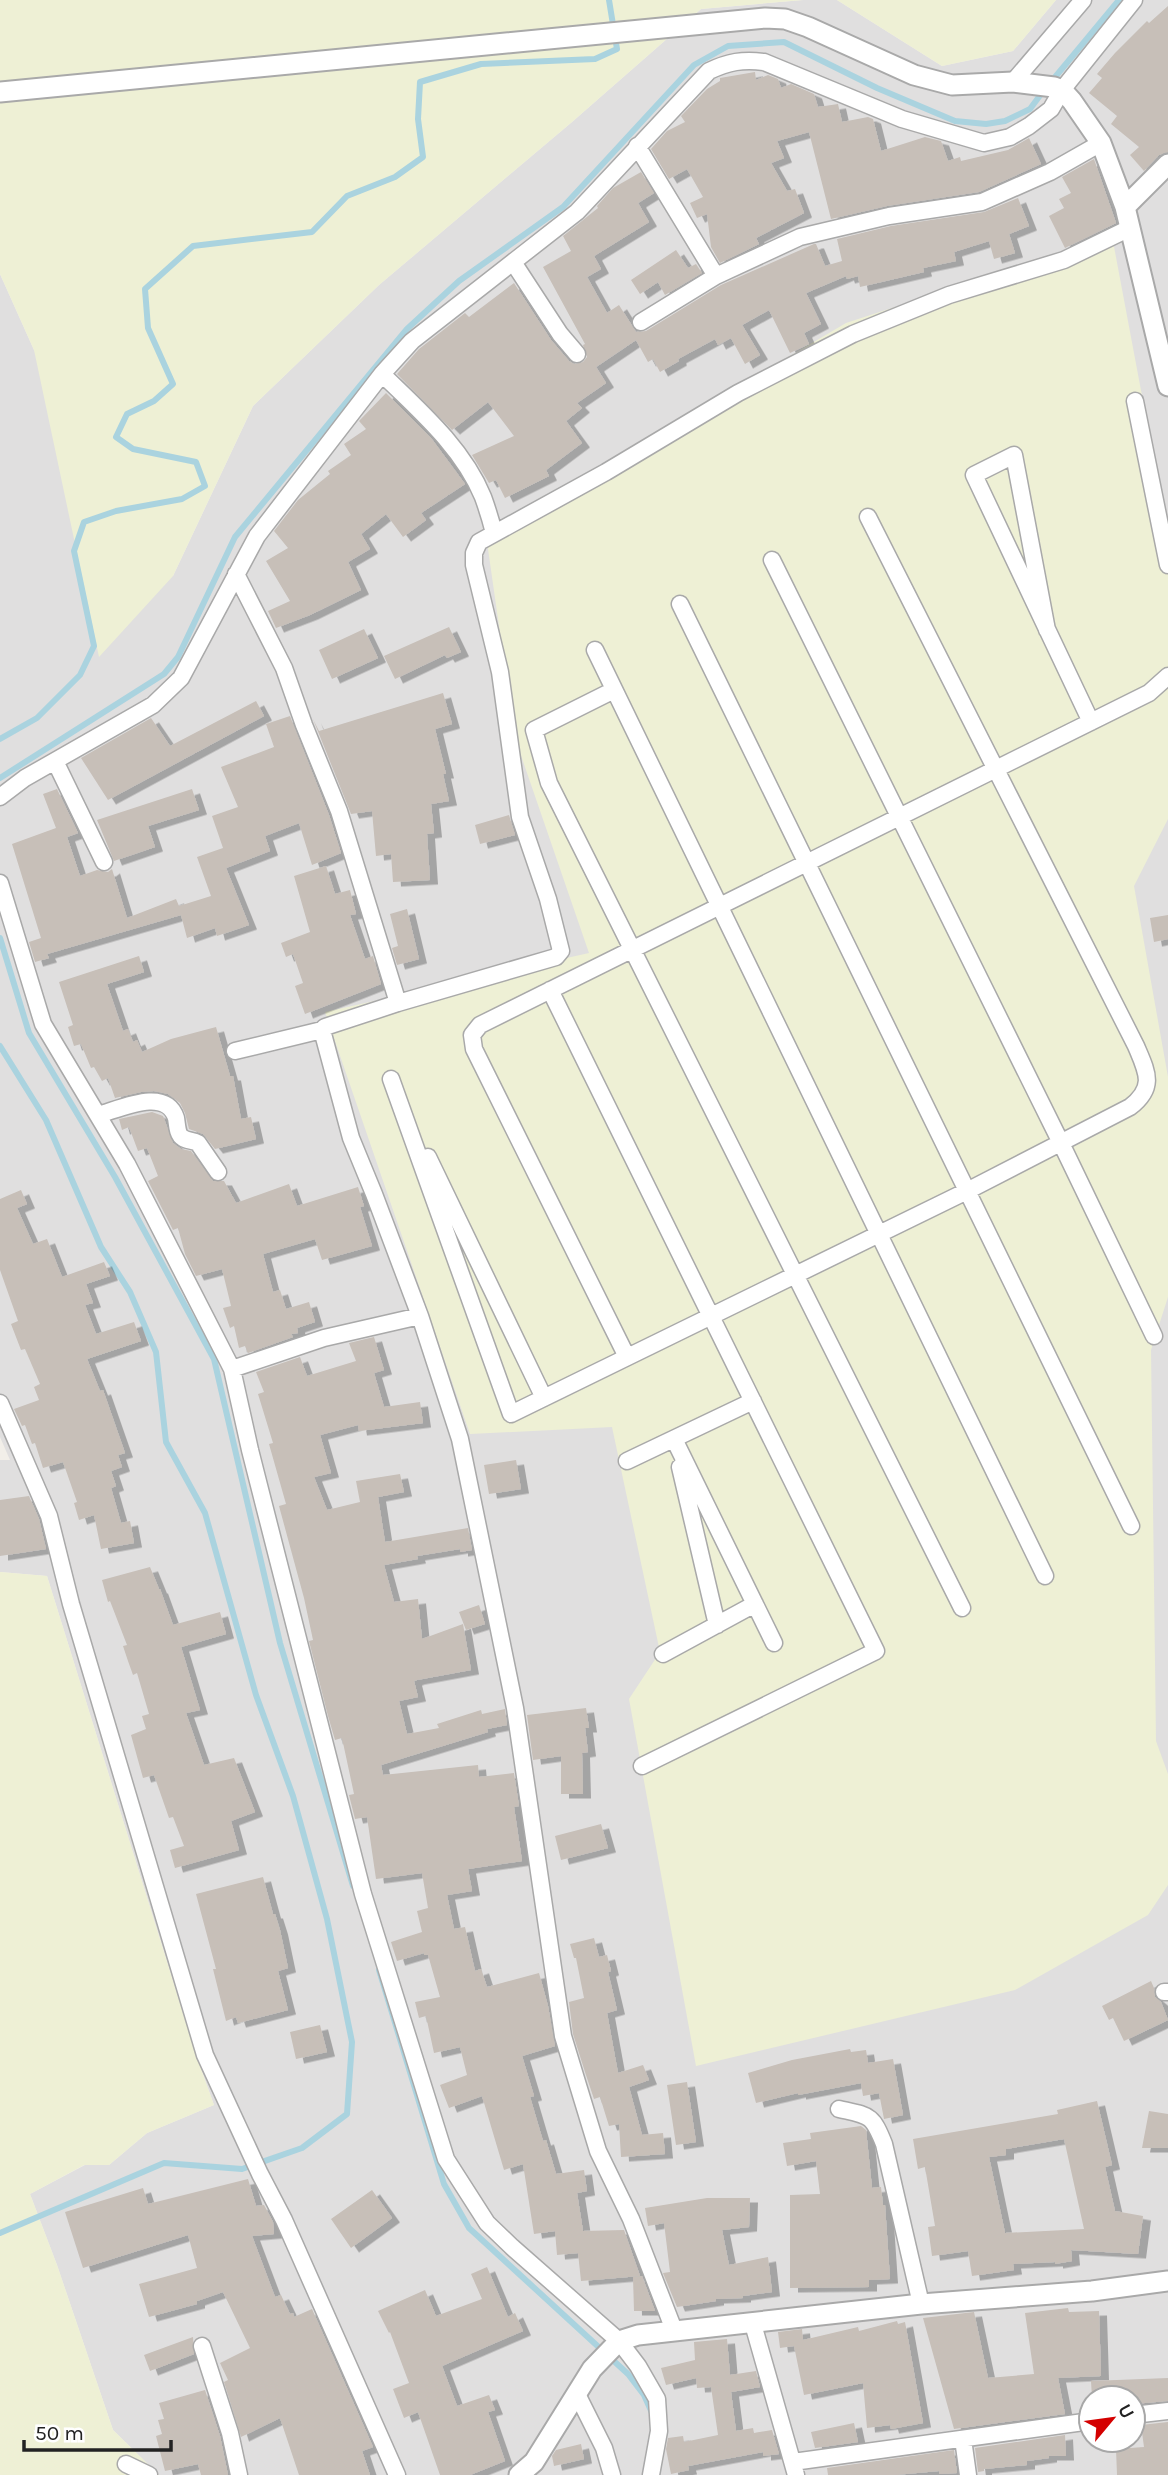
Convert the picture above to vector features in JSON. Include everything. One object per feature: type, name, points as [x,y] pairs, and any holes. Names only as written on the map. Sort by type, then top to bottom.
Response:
[{"type":"street","points":[[1022,83],[1083,0]]},
{"type":"street","points":[[0,797],[25,778],[153,705],[181,678],[257,537],[382,374],[412,341],[577,212],[709,71],[729,62],[747,59],[764,62],[902,119],[984,143],[1010,136],[1051,109],[1058,89],[1134,0]]},
{"type":"street","points":[[0,92],[614,32],[765,18],[785,19],[914,75],[952,85],[1022,83],[1058,89],[1072,101],[1101,143],[1125,207],[1168,386]]},
{"type":"street","points":[[641,322],[716,276],[800,237],[889,216],[982,202],[1051,172],[1101,143]]},
{"type":"street","points":[[637,146],[716,276]]},
{"type":"street","points":[[1125,207],[1168,164]]},
{"type":"street","points":[[236,1051],[321,1030],[398,1003],[556,957],[561,951],[548,900],[520,817],[500,672],[474,565],[474,553],[479,542],[606,472],[738,393],[853,334],[949,295],[1064,260],[1130,228]]},
{"type":"street","points":[[513,262],[560,334],[577,354]]},
{"type":"street","points":[[382,374],[460,456],[482,495],[495,533]]},
{"type":"street","points":[[1135,401],[1166,540],[1168,565]]},
{"type":"street","points":[[1047,630],[1014,456],[974,475],[1047,630],[1091,722]]},
{"type":"street","points":[[544,1398],[391,1079],[511,1414],[544,1398],[627,1357],[795,1275],[878,1234],[967,1191],[1130,1107],[1140,1100],[1146,1091],[1147,1071],[868,517]]},
{"type":"street","points":[[772,560],[1154,1336]]},
{"type":"street","points":[[236,574],[285,668],[304,725],[339,811],[398,1003]]},
{"type":"street","points":[[680,604],[1130,1526]]},
{"type":"street","points":[[595,650],[1045,1576]]},
{"type":"street","points":[[627,1357],[474,1049],[472,1035],[480,1025],[1149,693],[1168,676]]},
{"type":"street","points":[[614,690],[534,730],[549,783],[961,1608]]},
{"type":"street","points":[[55,761],[104,862]]},
{"type":"street","points":[[0,883],[43,1024],[127,1164],[232,1369],[250,1450],[363,1894],[446,2159],[487,2223],[638,2366],[657,2399],[659,2431],[651,2475]]},
{"type":"street","points":[[550,990],[876,1651],[642,1766]]},
{"type":"street","points":[[321,1030],[351,1138],[420,1316],[460,1438],[515,1708],[563,2036],[598,2151],[631,2219],[674,2330]]},
{"type":"street","points":[[98,1115],[152,1100],[162,1101],[169,1105],[174,1113],[180,1136],[198,1143],[218,1172]]},
{"type":"street","points":[[232,1369],[324,1338],[420,1316]]},
{"type":"street","points":[[627,1461],[753,1401]]},
{"type":"street","points":[[0,1403],[49,1516],[75,1618],[205,2055],[289,2232],[397,2475]]},
{"type":"street","points":[[674,1439],[774,1643]]},
{"type":"street","points":[[674,1439],[717,1625]]},
{"type":"street","points":[[663,1654],[755,1604]]},
{"type":"street","points":[[839,2109],[868,2115],[876,2124],[884,2144],[921,2304]]},
{"type":"street","points":[[519,2475],[534,2462],[592,2369],[616,2344],[638,2335],[921,2304],[1091,2291],[1168,2281]]},
{"type":"street","points":[[753,2324],[795,2469],[963,2439],[1077,2423]]},
{"type":"street","points":[[202,2346],[230,2434],[239,2475]]},
{"type":"street","points":[[577,2394],[604,2448],[612,2475]]},
{"type":"street","points":[[1147,2413],[1168,2410]]},
{"type":"street","points":[[963,2439],[968,2475]]},
{"type":"street","points":[[126,2464],[149,2475]]},
{"type":"shaded area","points":[[803,0],[837,0],[942,66],[1013,51],[1056,0],[1168,0],[1168,2475],[159,2475],[113,2430],[30,2194],[85,2165],[109,2165],[147,2133],[214,2105],[196,2055],[47,1576],[0,1572],[0,1460],[10,1460],[0,1437],[0,274],[34,350],[173,576],[253,406],[379,285],[701,9]]},
{"type":"green space","points":[[0,0],[803,0],[701,9],[379,285],[253,406],[173,576],[99,657],[34,350],[0,274]]},
{"type":"green space","points":[[837,0],[1056,0],[1013,51],[942,66]]},
{"type":"green space","points":[[1112,236],[1168,534],[1168,819],[1134,886],[1168,1077],[1168,1297],[1151,1350],[1156,1741],[1168,1774],[1168,1885],[1148,1915],[1015,1990],[696,2066],[629,1699],[660,1652],[612,1427],[470,1434],[325,1012],[589,953],[515,738],[486,535],[846,323]]},
{"type":"green space","points":[[0,1572],[47,1576],[196,2055],[214,2105],[147,2133],[109,2165],[84,2165],[30,2194],[113,2430],[159,2475],[0,2475]]},
{"type":"building","points":[[1168,6],[1168,152],[1159,155],[1144,171],[1130,155],[1139,147],[1111,124],[1117,116],[1089,93],[1102,78],[1097,74],[1115,53],[1147,21],[1149,23]]},
{"type":"building","points":[[755,72],[756,80],[768,75],[778,79],[781,88],[791,84],[814,94],[818,107],[838,104],[842,122],[868,117],[873,119],[881,151],[925,137],[941,141],[948,161],[960,157],[961,161],[1008,150],[1029,138],[1041,164],[979,192],[887,206],[831,219],[809,132],[777,141],[784,158],[771,163],[787,191],[795,189],[804,213],[756,238],[759,244],[720,263],[711,247],[707,214],[697,218],[690,203],[703,197],[687,169],[669,179],[651,149],[667,131],[685,122],[681,116],[707,89],[720,81],[720,78]]},
{"type":"building","points":[[1094,159],[1116,223],[1065,248],[1049,216],[1064,208],[1059,199],[1071,193],[1062,177]]},
{"type":"building","points":[[641,172],[654,193],[638,203],[649,222],[594,256],[601,269],[587,277],[607,313],[619,305],[636,332],[646,331],[721,285],[814,244],[825,266],[842,261],[837,239],[891,226],[984,212],[1018,198],[1029,226],[1009,234],[1015,253],[994,259],[989,241],[954,252],[956,261],[923,268],[924,272],[860,287],[858,276],[847,279],[846,276],[806,293],[821,324],[804,333],[809,344],[790,353],[769,310],[742,325],[760,355],[745,364],[731,338],[718,345],[715,339],[660,372],[653,359],[648,362],[636,340],[596,367],[606,383],[577,403],[582,408],[566,421],[582,443],[546,470],[549,476],[505,498],[496,480],[489,483],[472,455],[514,436],[488,402],[452,430],[397,374],[419,349],[465,313],[469,317],[514,283],[551,340],[569,361],[574,364],[583,362],[587,357],[583,345],[585,344],[543,267],[571,251],[563,236],[598,208],[613,188]]},
{"type":"building","points":[[676,250],[688,268],[696,264],[702,273],[665,295],[658,282],[640,294],[631,280]]},
{"type":"building","points":[[386,393],[431,438],[465,484],[421,513],[426,520],[403,537],[386,514],[361,534],[370,549],[348,562],[361,590],[276,628],[268,611],[290,601],[266,561],[288,548],[274,531],[298,500],[330,474],[328,471],[351,455],[344,444],[366,429],[359,421]]},
{"type":"building","points":[[449,627],[461,652],[447,658],[445,655],[395,679],[384,656]]},
{"type":"building","points":[[364,629],[378,658],[332,679],[319,650]]},
{"type":"building","points":[[443,693],[452,724],[435,729],[446,774],[443,774],[449,801],[431,804],[434,833],[427,834],[430,880],[393,882],[391,854],[376,856],[372,811],[351,814],[313,719],[319,731]]},
{"type":"building","points":[[256,701],[264,716],[108,800],[81,758],[151,718],[170,746]]},
{"type":"building","points":[[290,716],[341,853],[312,865],[299,823],[265,836],[270,851],[226,868],[249,925],[217,936],[215,928],[187,938],[181,915],[47,954],[49,958],[35,962],[29,942],[41,938],[12,844],[56,828],[43,794],[57,789],[78,833],[67,837],[80,876],[97,870],[108,872],[112,869],[127,918],[176,899],[179,906],[211,896],[197,857],[223,848],[212,816],[238,807],[221,767],[274,747],[266,724]]},
{"type":"building","points":[[192,789],[199,810],[148,826],[155,847],[114,861],[97,820]]},
{"type":"building","points":[[509,815],[515,835],[480,844],[475,825]]},
{"type":"building","points":[[326,866],[335,894],[350,890],[356,914],[350,915],[365,959],[373,956],[381,984],[305,1014],[295,986],[303,983],[293,954],[286,957],[281,943],[310,932],[294,876]]},
{"type":"building","points":[[407,909],[419,959],[397,965],[392,948],[398,946],[390,914]]},
{"type":"building","points":[[1168,915],[1168,939],[1154,942],[1150,918]]},
{"type":"building","points":[[139,956],[144,972],[107,984],[123,1031],[128,1029],[133,1042],[137,1040],[142,1052],[171,1039],[216,1027],[230,1076],[233,1076],[241,1119],[251,1117],[256,1139],[215,1149],[203,1134],[189,1129],[180,1103],[168,1094],[154,1091],[115,1098],[108,1078],[102,1081],[94,1067],[91,1068],[81,1044],[74,1046],[68,1027],[73,1025],[59,982]]},
{"type":"building","points":[[152,1112],[163,1116],[173,1143],[181,1149],[191,1151],[213,1181],[224,1181],[236,1203],[289,1184],[297,1206],[358,1187],[364,1206],[360,1207],[372,1246],[322,1260],[315,1239],[263,1254],[273,1292],[280,1290],[286,1309],[309,1302],[315,1322],[297,1328],[298,1333],[291,1334],[293,1337],[248,1353],[245,1346],[239,1348],[234,1326],[230,1328],[223,1308],[231,1306],[222,1269],[196,1276],[185,1254],[178,1228],[173,1230],[148,1181],[158,1176],[147,1148],[138,1151],[129,1127],[122,1130],[119,1119]]},
{"type":"building","points":[[21,1190],[27,1204],[17,1208],[33,1244],[47,1239],[62,1277],[104,1262],[110,1276],[86,1284],[93,1303],[85,1305],[96,1334],[134,1322],[141,1341],[87,1359],[100,1391],[103,1390],[125,1453],[118,1455],[122,1467],[111,1471],[116,1486],[111,1488],[121,1523],[130,1521],[134,1543],[101,1549],[94,1515],[79,1520],[74,1503],[77,1502],[63,1462],[43,1468],[35,1443],[32,1444],[25,1425],[22,1426],[14,1409],[39,1400],[34,1387],[40,1384],[25,1349],[21,1350],[11,1324],[18,1321],[0,1270],[0,1199]]},
{"type":"building","points":[[374,1337],[384,1370],[374,1373],[384,1407],[420,1402],[423,1423],[359,1431],[358,1425],[320,1435],[331,1473],[314,1477],[327,1510],[360,1502],[356,1481],[400,1474],[404,1492],[378,1497],[385,1542],[468,1528],[472,1550],[460,1552],[460,1549],[417,1556],[418,1559],[384,1565],[394,1602],[418,1599],[422,1639],[463,1624],[471,1670],[414,1681],[418,1697],[399,1701],[407,1734],[439,1728],[437,1724],[481,1710],[482,1714],[505,1709],[507,1725],[487,1729],[488,1732],[381,1765],[383,1775],[478,1765],[479,1777],[514,1773],[519,1806],[514,1807],[522,1861],[468,1869],[472,1891],[447,1895],[454,1929],[465,1927],[475,1971],[481,1969],[487,1987],[539,1973],[555,2046],[522,2056],[543,2141],[546,2140],[556,2174],[584,2170],[587,2191],[577,2193],[583,2231],[624,2230],[640,2276],[581,2281],[578,2253],[557,2255],[555,2231],[534,2234],[523,2164],[504,2170],[482,2096],[449,2108],[440,2085],[467,2075],[460,2047],[434,2053],[426,2016],[419,2018],[415,2002],[440,1997],[428,1955],[424,1953],[397,1961],[391,1942],[422,1932],[417,1911],[428,1908],[422,1873],[376,1879],[367,1817],[355,1819],[349,1795],[354,1794],[342,1738],[335,1740],[328,1716],[309,1641],[313,1640],[304,1598],[279,1506],[286,1504],[269,1444],[273,1443],[258,1394],[264,1392],[256,1372],[300,1357],[307,1376],[356,1361],[349,1343]]},
{"type":"building","points":[[516,1460],[521,1489],[489,1494],[484,1465]]},
{"type":"building","points":[[29,1496],[39,1519],[46,1549],[0,1556],[0,1500]]},
{"type":"building","points":[[150,1567],[173,1625],[220,1612],[226,1634],[181,1647],[200,1710],[186,1713],[204,1765],[234,1758],[255,1812],[231,1821],[239,1850],[175,1868],[170,1850],[184,1846],[173,1817],[169,1818],[154,1775],[143,1778],[131,1735],[146,1729],[142,1716],[149,1714],[137,1673],[133,1675],[128,1661],[123,1646],[127,1645],[110,1601],[108,1602],[102,1580]]},
{"type":"building","points":[[479,1605],[485,1624],[466,1630],[459,1612]]},
{"type":"building","points":[[586,1708],[589,1728],[585,1728],[588,1752],[582,1753],[583,1794],[561,1794],[561,1756],[533,1760],[527,1715]]},
{"type":"building","points":[[601,1824],[608,1848],[561,1860],[555,1836]]},
{"type":"building","points":[[263,1877],[280,1930],[288,1968],[278,1971],[288,2010],[238,2023],[236,2017],[226,2021],[213,1969],[216,1969],[196,1894]]},
{"type":"building","points":[[594,1938],[599,1957],[607,1955],[611,1971],[608,1972],[617,2010],[607,2013],[618,2073],[643,2065],[649,2080],[629,2087],[642,2135],[663,2133],[665,2154],[621,2157],[619,2124],[609,2126],[600,2097],[594,2099],[585,2072],[573,2034],[569,2002],[584,1998],[576,1958],[570,1944]]},
{"type":"building","points":[[1151,1981],[1155,1997],[1161,2002],[1168,2020],[1124,2041],[1113,2018],[1109,2020],[1102,2006]]},
{"type":"building","points":[[320,2025],[327,2052],[296,2059],[290,2032]]},
{"type":"building","points":[[850,2049],[851,2052],[866,2050],[868,2063],[893,2059],[903,2115],[884,2119],[879,2093],[863,2096],[861,2083],[756,2103],[748,2073],[792,2060]]},
{"type":"building","points":[[687,2082],[696,2142],[676,2145],[667,2085]]},
{"type":"building","points":[[1097,2101],[1112,2165],[1105,2167],[1115,2211],[1143,2216],[1138,2254],[1071,2250],[1072,2261],[1055,2264],[1013,2264],[1014,2270],[972,2276],[968,2251],[932,2256],[928,2227],[935,2226],[925,2167],[918,2169],[913,2139],[1058,2114],[1057,2110]],"holes":[[[1064,2139],[1084,2229],[1005,2233],[989,2157],[1006,2155],[1006,2149]]]},
{"type":"building","points":[[1149,2111],[1168,2114],[1168,2148],[1142,2148]]},
{"type":"building","points":[[861,2126],[866,2130],[872,2188],[881,2187],[885,2205],[890,2279],[869,2280],[869,2287],[790,2288],[790,2195],[820,2194],[816,2161],[787,2166],[783,2143],[811,2139],[810,2133]]},
{"type":"building","points":[[248,2179],[256,2206],[264,2205],[273,2222],[274,2234],[252,2236],[275,2297],[281,2295],[294,2317],[312,2309],[373,2447],[362,2451],[370,2475],[299,2475],[280,2418],[241,2437],[224,2382],[228,2380],[220,2363],[250,2348],[223,2292],[197,2301],[197,2304],[149,2317],[139,2284],[197,2268],[188,2235],[83,2268],[65,2212],[143,2188],[148,2204]]},
{"type":"building","points":[[372,2190],[392,2218],[351,2248],[331,2219]]},
{"type":"building","points":[[707,2198],[750,2198],[749,2227],[722,2230],[729,2265],[768,2257],[772,2292],[677,2307],[663,2273],[670,2272],[664,2223],[648,2226],[645,2208]]},
{"type":"building","points":[[487,2267],[508,2317],[515,2313],[523,2331],[442,2366],[457,2406],[489,2395],[495,2410],[488,2412],[505,2461],[470,2475],[440,2475],[418,2412],[404,2418],[393,2389],[409,2383],[390,2332],[378,2311],[425,2290],[436,2316],[482,2299],[471,2274]]},
{"type":"building","points":[[642,2276],[655,2311],[634,2311],[633,2277]]},
{"type":"building","points":[[1068,2308],[1069,2312],[1099,2311],[1101,2376],[1058,2378],[1065,2414],[954,2429],[923,2318],[974,2312],[988,2378],[1034,2374],[1025,2313]]},
{"type":"building","points":[[897,2321],[898,2324],[905,2322],[923,2423],[891,2429],[890,2425],[867,2428],[863,2383],[804,2395],[794,2346],[780,2348],[778,2332],[802,2329],[803,2340],[858,2327],[859,2331]]},
{"type":"building","points":[[193,2337],[194,2354],[150,2371],[144,2355]]},
{"type":"building","points":[[727,2339],[730,2375],[756,2371],[760,2387],[731,2392],[736,2431],[753,2428],[754,2433],[772,2430],[779,2454],[763,2456],[763,2452],[688,2466],[689,2470],[671,2474],[666,2449],[668,2438],[683,2436],[684,2442],[718,2435],[711,2387],[697,2388],[696,2378],[666,2385],[661,2368],[695,2360],[694,2342]]},
{"type":"building","points":[[1168,2378],[1168,2401],[1147,2403],[1147,2384],[1091,2384],[1091,2381]]},
{"type":"building","points":[[205,2390],[220,2436],[228,2475],[201,2475],[198,2464],[165,2471],[156,2436],[162,2434],[158,2420],[164,2419],[159,2403]]},
{"type":"building","points":[[1168,2422],[1168,2475],[1117,2475],[1116,2454],[1147,2454],[1147,2424]]},
{"type":"building","points":[[854,2423],[858,2442],[815,2448],[811,2432]]},
{"type":"building","points":[[1065,2435],[1066,2456],[1049,2456],[1027,2461],[1027,2465],[984,2469],[978,2472],[975,2448]]},
{"type":"building","points":[[581,2444],[584,2459],[554,2466],[552,2456],[556,2450]]},
{"type":"building","points":[[954,2450],[957,2473],[939,2474],[939,2471],[895,2475],[828,2475],[827,2468]]},
{"type":"waterway","points":[[0,739],[37,718],[80,675],[94,646],[74,551],[84,522],[116,511],[182,499],[205,486],[196,462],[133,449],[116,437],[127,414],[154,401],[173,384],[148,328],[145,289],[193,246],[312,232],[347,196],[395,177],[423,157],[418,119],[420,82],[481,64],[595,59],[617,49],[609,0]]},
{"type":"waterway","points":[[1051,82],[1119,0]]},
{"type":"waterway","points":[[0,778],[164,674],[178,657],[235,537],[407,329],[459,281],[563,207],[694,65],[728,46],[784,42],[877,88],[955,121],[986,124],[1005,121],[1030,109],[1044,90]]},
{"type":"waterway","points":[[0,938],[29,1033],[115,1177],[214,1359],[280,1643],[353,1886]]},
{"type":"waterway","points":[[0,1046],[46,1120],[101,1247],[130,1292],[156,1352],[166,1442],[205,1513],[256,1695],[293,1796],[327,1919],[352,2042],[347,2114],[302,2148],[242,2169],[164,2163],[0,2233]]},
{"type":"waterway","points":[[379,1970],[444,2184],[469,2228],[628,2374],[644,2395],[653,2415]]}]
